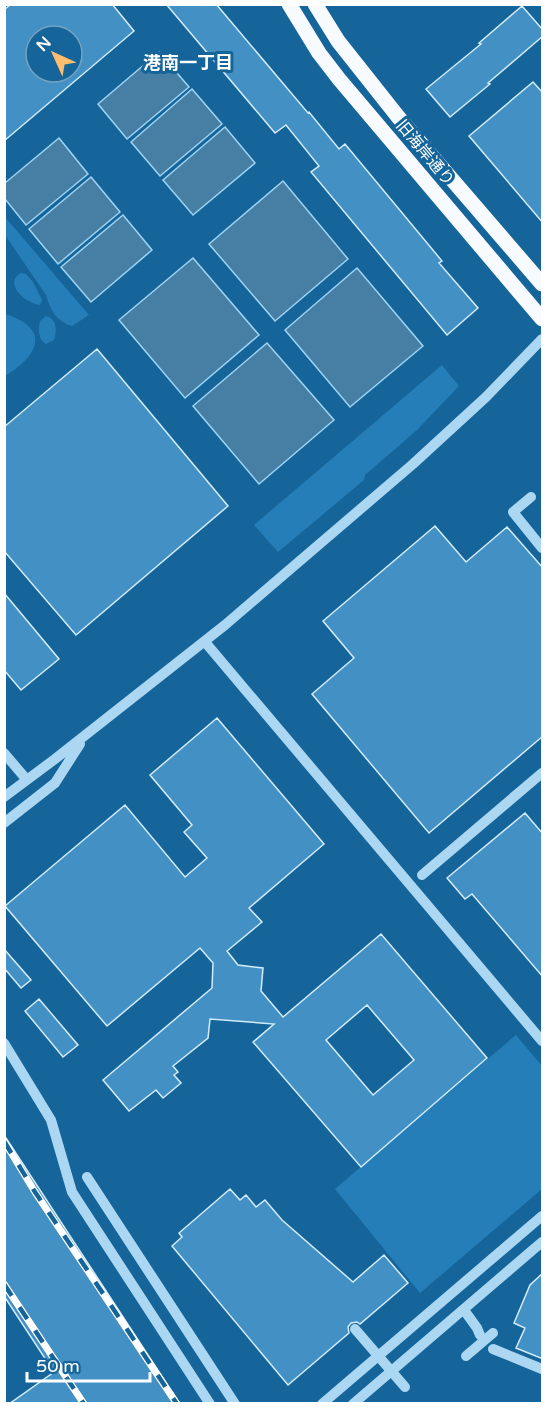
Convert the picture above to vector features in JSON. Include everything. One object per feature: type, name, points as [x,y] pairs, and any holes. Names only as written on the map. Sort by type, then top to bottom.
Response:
[{"type":"main road","name":"旧海岸通り","points":[[289,4],[339,79],[543,319]]},
{"type":"main road","name":"旧海岸通り","points":[[315,4],[338,41],[399,118],[543,284]]},
{"type":"street","points":[[4,797],[205,642],[413,464],[486,397],[543,339]]},
{"type":"street","points":[[531,497],[513,512],[543,548]]},
{"type":"street","points":[[205,642],[543,1041]]},
{"type":"street","points":[[4,823],[55,783],[85,736]]},
{"type":"street","points":[[4,753],[27,780]]},
{"type":"street","points":[[422,875],[543,772]]},
{"type":"street","points":[[4,1043],[51,1120],[72,1192],[210,1404]]},
{"type":"street","points":[[87,1177],[235,1404]]},
{"type":"street","points":[[322,1404],[543,1216]]},
{"type":"street","points":[[353,1404],[366,1399],[543,1242]]},
{"type":"street","points":[[464,1310],[480,1335]]},
{"type":"street","points":[[355,1329],[405,1387]]},
{"type":"street","points":[[466,1356],[493,1333]]},
{"type":"street","points":[[493,1349],[543,1369]]},
{"type":"shaded area","points":[[159,52],[189,87],[127,139],[98,104]]},
{"type":"shaded area","points":[[192,89],[222,124],[160,176],[131,142]]},
{"type":"shaded area","points":[[225,127],[255,163],[193,215],[163,180]]},
{"type":"shaded area","points":[[59,138],[88,174],[26,225],[5,199],[5,183]]},
{"type":"shaded area","points":[[91,177],[120,212],[58,264],[29,229]]},
{"type":"shaded area","points":[[283,181],[348,259],[275,321],[209,244]]},
{"type":"shaded area","points":[[123,215],[152,250],[91,302],[61,267]]},
{"type":"shaded area","points":[[5,217],[89,315],[72,326],[62,322],[55,315],[46,295],[5,235]]},
{"type":"shaded area","points":[[193,258],[259,335],[185,398],[119,320]]},
{"type":"shaded area","points":[[357,268],[423,346],[350,407],[285,330]]},
{"type":"shaded area","points":[[21,273],[26,274],[33,282],[42,300],[40,305],[23,297],[15,288],[16,277]]},
{"type":"shaded area","points":[[5,314],[20,320],[29,327],[34,334],[35,343],[26,360],[5,376]]},
{"type":"shaded area","points":[[46,316],[54,322],[56,329],[54,340],[46,344],[40,337],[39,330],[40,321]]},
{"type":"shaded area","points":[[267,343],[334,420],[259,484],[193,406]]},
{"type":"shaded area","points":[[442,365],[459,386],[417,430],[365,475],[364,480],[278,552],[254,525]]},
{"type":"shaded area","points":[[516,1035],[542,1066],[542,1189],[420,1293],[335,1189]]},
{"type":"building","points":[[11,4],[112,4],[134,31],[84,73],[84,24],[24,24],[24,84],[71,84],[4,141],[4,10]]},
{"type":"building","points":[[166,4],[216,4],[339,149],[345,144],[442,261],[439,263],[478,308],[447,335],[311,172],[319,166],[286,125],[275,133]]},
{"type":"building","points":[[522,6],[543,30],[543,36],[450,117],[426,89],[481,44],[479,43]]},
{"type":"building","points":[[533,82],[543,93],[543,223],[469,136]]},
{"type":"building","points":[[97,349],[228,506],[76,635],[4,551],[4,427]]},
{"type":"building","points":[[435,526],[466,562],[507,527],[543,568],[543,736],[429,833],[312,694],[354,658],[323,621]]},
{"type":"building","points":[[4,593],[59,659],[21,690],[4,670]]},
{"type":"building","points":[[217,718],[324,844],[249,908],[262,922],[227,951],[238,965],[263,968],[261,991],[283,1017],[381,934],[487,1058],[361,1167],[253,1042],[274,1024],[210,1019],[208,1038],[173,1066],[178,1072],[174,1075],[181,1083],[163,1098],[156,1090],[129,1111],[103,1080],[212,988],[213,963],[200,948],[107,1026],[5,906],[125,805],[185,877],[207,858],[184,832],[192,825],[150,775]],"holes":[[[367,1005],[414,1060],[373,1095],[326,1040]]]},
{"type":"building","points":[[525,813],[543,834],[543,977],[472,894],[465,899],[447,878]]},
{"type":"building","points":[[4,949],[31,980],[21,988],[4,968]]},
{"type":"building","points":[[39,999],[78,1045],[63,1057],[25,1011]]},
{"type":"building","points":[[4,1135],[180,1404],[9,1404],[54,1372],[4,1296]]},
{"type":"building","points":[[230,1189],[240,1200],[246,1195],[256,1207],[265,1200],[282,1220],[353,1282],[384,1255],[408,1283],[360,1324],[351,1323],[348,1327],[349,1333],[288,1385],[172,1246],[182,1237],[179,1233]]},
{"type":"building","points":[[543,1273],[543,1359],[516,1348],[525,1328],[514,1323],[530,1285]]},
{"type":"railway","points":[[4,1141],[35,1192],[177,1404]]},
{"type":"railway","points":[[4,1284],[84,1404]]},
{"type":"district","name":"港南一丁目","points":[[188,63]]}]
